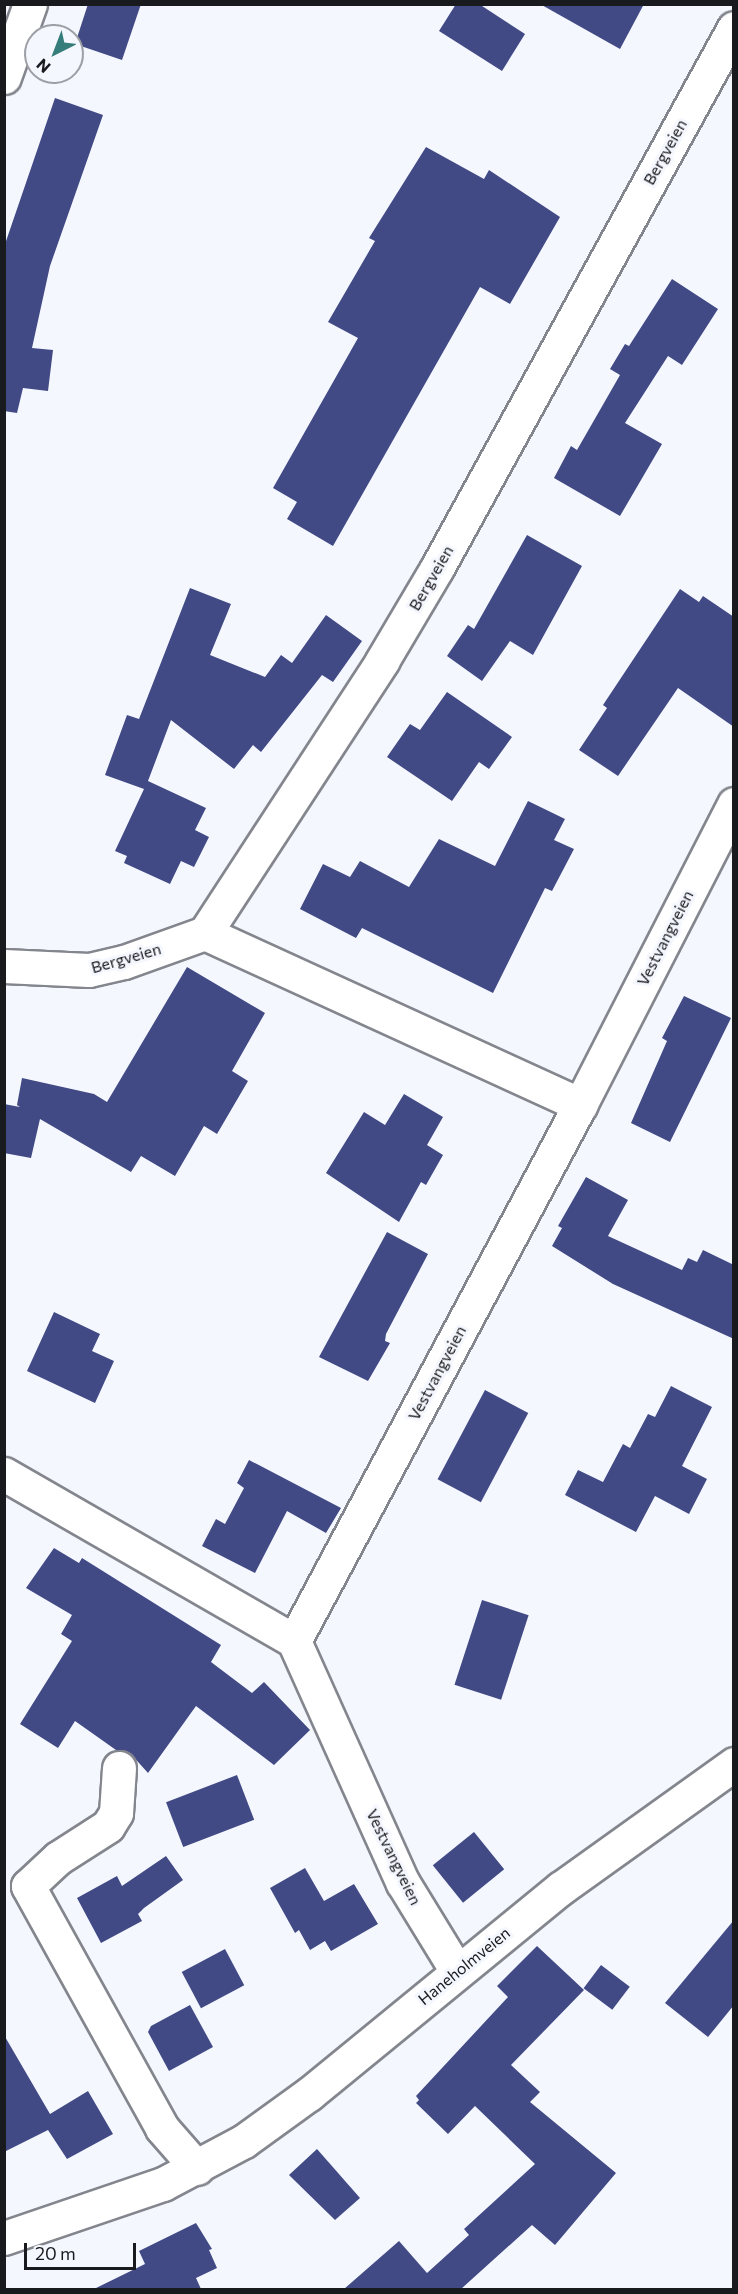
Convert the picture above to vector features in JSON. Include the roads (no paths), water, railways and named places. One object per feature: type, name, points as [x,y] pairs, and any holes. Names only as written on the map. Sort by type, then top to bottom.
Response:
[{"type":"street","points":[[4,77],[30,4]]},
{"type":"street","name":"Bergveien","points":[[4,966],[89,970],[124,962],[205,933],[382,661],[432,577],[734,28]]},
{"type":"street","name":"Vestvangveien","points":[[457,1971],[403,1883],[294,1641],[580,1105],[734,804]]},
{"type":"street","points":[[205,933],[580,1105]]},
{"type":"street","points":[[4,1474],[294,1641]]},
{"type":"street","name":"Haneholmveien","points":[[4,2238],[109,2205],[196,2168],[244,2141],[309,2094],[561,1888],[734,1764]]},
{"type":"street","points":[[120,1768],[116,1812],[108,1826],[58,1857],[28,1886],[162,2128],[196,2168]]}]
